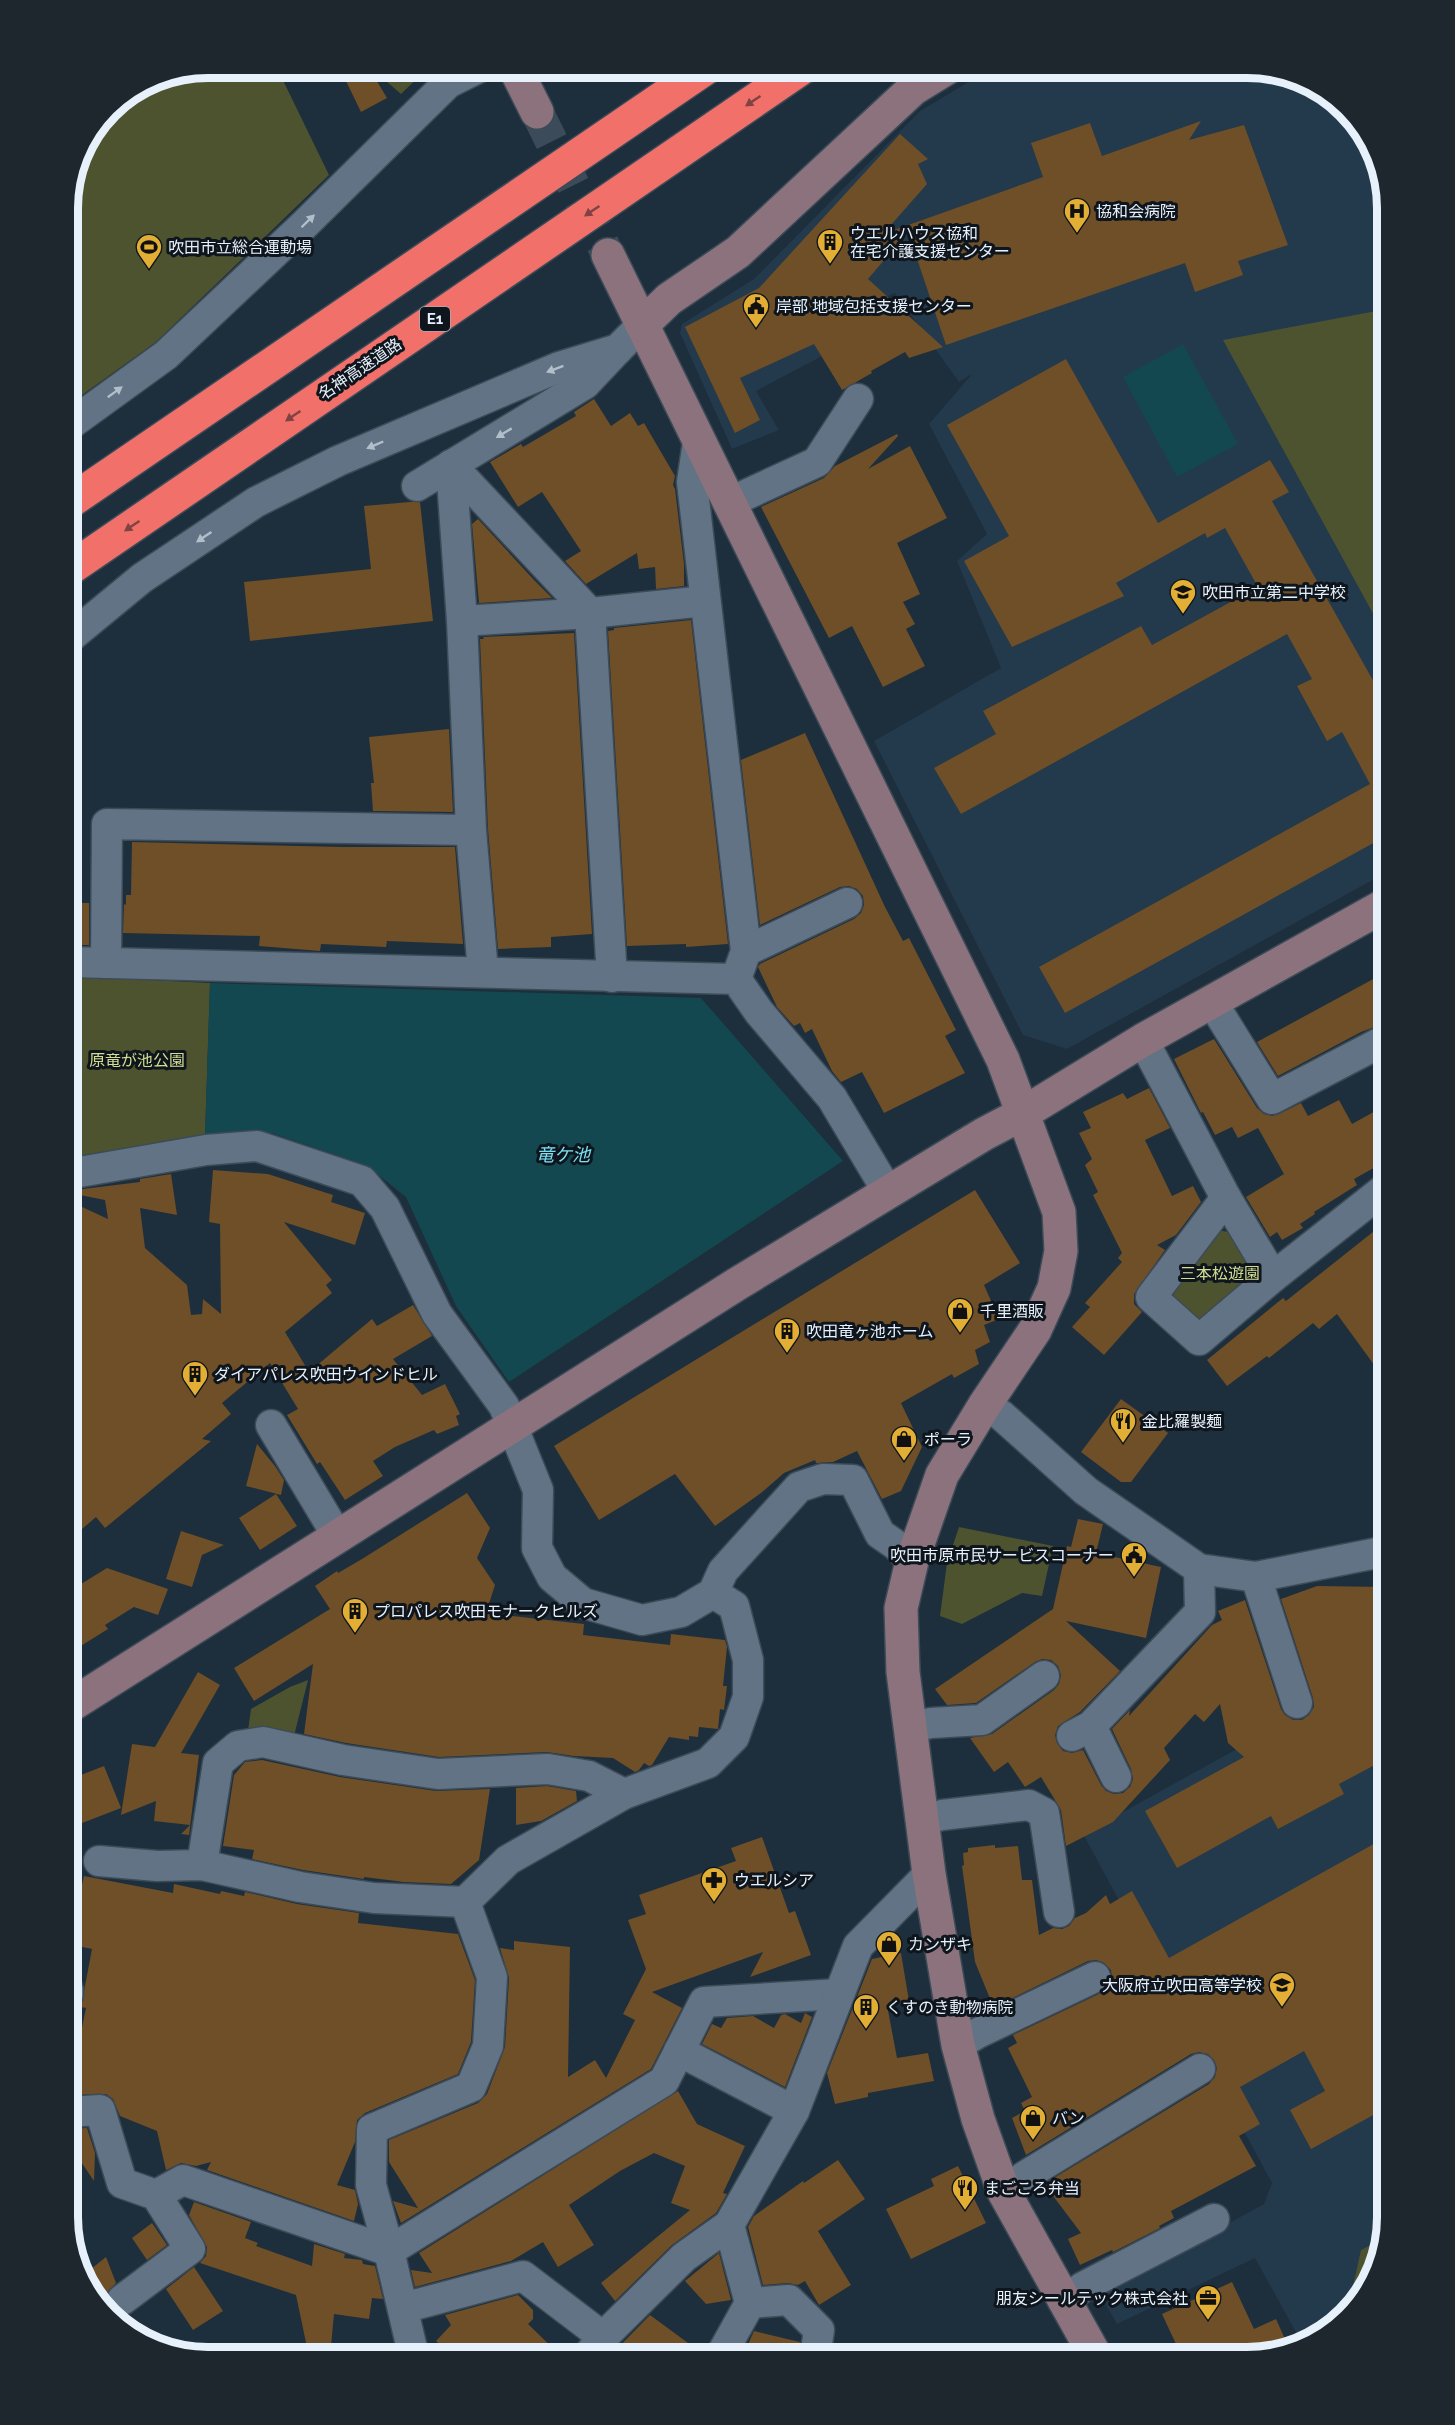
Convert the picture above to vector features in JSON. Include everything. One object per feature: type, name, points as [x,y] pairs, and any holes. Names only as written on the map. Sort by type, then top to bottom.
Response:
[{"type":"highway","points":[[78,495],[657,78]]},
{"type":"highway","points":[[78,495],[691,78]]},
{"type":"highway","name":"名神高速道路","points":[[78,563],[787,78]]},
{"type":"street","points":[[78,419],[166,355],[305,224],[448,83],[458,78]]},
{"type":"street","points":[[520,78],[537,112]]},
{"type":"street","points":[[417,486],[585,384],[669,299],[738,252],[912,89],[930,78]]},
{"type":"street","points":[[608,255],[1003,1060],[1059,1212],[1061,1251],[1054,1288],[1035,1330],[984,1406],[942,1475],[912,1562],[901,1608],[903,1672],[929,1874],[958,2045],[978,2119],[1004,2192],[1090,2347]]},
{"type":"street","points":[[78,631],[142,578],[256,502],[338,461],[559,367],[618,349]]},
{"type":"street","points":[[728,503],[817,462],[858,399]]},
{"type":"street","points":[[698,442],[692,482],[746,951],[736,980]]},
{"type":"street","points":[[451,465],[590,612],[612,977]]},
{"type":"street","points":[[451,465],[462,621],[471,830],[483,972]]},
{"type":"street","points":[[462,621],[705,601]]},
{"type":"street","points":[[106,963],[107,824],[471,830]]},
{"type":"street","points":[[746,951],[847,903]]},
{"type":"street","points":[[78,1701],[736,1284],[1143,1040],[1377,910]]},
{"type":"street","points":[[78,962],[736,980]]},
{"type":"street","points":[[736,980],[759,1012],[832,1098],[888,1192]]},
{"type":"street","points":[[1212,1002],[1272,1099],[1377,1046]]},
{"type":"street","points":[[1143,1040],[1226,1198],[1273,1277]]},
{"type":"street","points":[[78,1172],[206,1150],[257,1146],[362,1181],[385,1208],[437,1314],[504,1406],[538,1490],[537,1548],[552,1577],[583,1603],[642,1620],[681,1612],[713,1593],[723,1572],[799,1487],[823,1479],[853,1480],[880,1534],[896,1545],[912,1562]]},
{"type":"street","points":[[1226,1198],[1151,1297],[1199,1340],[1273,1277],[1377,1196]]},
{"type":"street","points":[[984,1406],[1001,1415],[1086,1491],[1199,1569],[1256,1577],[1377,1553]]},
{"type":"street","points":[[271,1425],[338,1537]]},
{"type":"street","points":[[1116,1777],[1082,1731],[1200,1612],[1199,1569]]},
{"type":"street","points":[[1256,1577],[1297,1703]]},
{"type":"street","points":[[99,1861],[157,1866],[202,1865],[300,1887],[374,1898],[465,1902],[507,1860],[624,1794],[708,1762],[734,1737],[748,1697],[748,1660],[734,1606],[713,1593]]},
{"type":"street","points":[[910,1727],[931,1723],[982,1720],[1044,1676]]},
{"type":"street","points":[[202,1865],[218,1763],[238,1746],[254,1743],[263,1742],[343,1760],[438,1774],[548,1769],[589,1776],[624,1794]]},
{"type":"street","points":[[922,1820],[942,1815],[1029,1805],[1044,1813],[1059,1912]]},
{"type":"street","points":[[403,2308],[524,2276],[595,2347],[684,2257],[729,2225],[794,2111],[858,1946],[929,1874]]},
{"type":"street","points":[[412,2347],[371,2185],[372,2128],[471,2087],[488,2046],[492,1977],[465,1902]]},
{"type":"street","points":[[958,2045],[978,2033],[1095,1977]]},
{"type":"street","points":[[389,2251],[664,2081],[704,2002],[839,1994]]},
{"type":"street","points":[[679,2051],[794,2111]]},
{"type":"street","points":[[1004,2192],[1025,2176],[1200,2070]]},
{"type":"street","points":[[78,2111],[100,2110],[122,2183],[156,2195],[190,2249],[122,2300]]},
{"type":"street","points":[[156,2195],[183,2180],[389,2251]]},
{"type":"street","points":[[1064,2301],[1083,2287],[1214,2219]]},
{"type":"street","points":[[726,2347],[750,2303],[729,2225]]},
{"type":"street","points":[[750,2303],[789,2300],[819,2330],[816,2347]]},
{"type":"shaded area","name":"吹田市立第二中学校","points":[[975,78],[1256,78],[1272,80],[1305,91],[1333,110],[1345,122],[1364,150],[1373,174],[1376,191],[1377,878],[1067,1049],[1023,1035],[874,741],[1001,668],[957,561],[987,534],[929,424],[972,374],[959,382],[895,293],[884,298],[843,345],[756,391],[779,430],[732,449],[680,333],[682,324],[754,279],[920,111]]},
{"type":"shaded area","name":"大阪府立吹田高等学校","points":[[1377,1672],[1376,2234],[1373,2251],[1364,2275],[1355,2289],[1333,2315],[1305,2334],[1298,2337],[1255,2258],[1117,2324],[1099,2293],[1264,2204],[1272,2183],[1083,1834]]},
{"type":"green space","name":"吹田市立総合運動場","points":[[199,78],[282,78],[329,175],[156,342],[78,398],[78,199],[82,174],[95,143],[122,110],[150,91],[166,85]]},
{"type":"green space","points":[[383,78],[418,78],[401,94]]},
{"type":"green space","points":[[1377,311],[1377,621],[1223,340]]},
{"type":"green space","name":"原竜が池公園","points":[[78,976],[210,983],[205,1137],[78,1158]]},
{"type":"green space","name":"三本松遊園","points":[[1217,1230],[1229,1232],[1252,1274],[1247,1287],[1207,1320],[1193,1321],[1173,1304],[1171,1289]]},
{"type":"green space","points":[[959,1527],[1053,1546],[1042,1596],[1022,1593],[962,1624],[940,1616],[947,1563]]},
{"type":"green space","points":[[308,1680],[294,1736],[248,1731],[251,1709],[290,1687]]},
{"type":"green space","points":[[1374,2243],[1364,2275],[1351,2294],[1361,2250]]},
{"type":"water","points":[[1183,344],[1238,444],[1177,477],[1123,377]]},
{"type":"water","name":"竜ケ池","points":[[210,983],[701,998],[843,1161],[509,1382],[456,1306],[406,1197],[366,1165],[272,1133],[205,1137]]},
{"type":"building","points":[[375,78],[387,98],[361,112],[345,79]]},
{"type":"building","points":[[1201,121],[1189,140],[1244,125],[1288,245],[1238,261],[1243,275],[1195,292],[1185,263],[946,345],[908,232],[868,279],[943,347],[909,358],[905,352],[842,390],[814,344],[740,378],[760,420],[735,433],[685,327],[759,288],[900,134],[928,159],[918,164],[927,184],[883,234],[1043,177],[1031,143],[1090,123],[1102,156]]},
{"type":"building","points":[[1066,359],[1158,523],[1270,460],[1289,492],[1272,501],[1377,687],[1377,841],[1065,1013],[1039,967],[1370,784],[1342,732],[1327,741],[1297,686],[1312,679],[1287,634],[961,814],[934,768],[996,734],[983,711],[1141,626],[1152,645],[1258,587],[1225,528],[1207,538],[1205,533],[1116,583],[1124,596],[1012,647],[964,561],[1009,536],[947,425]]},
{"type":"building","points":[[594,399],[611,426],[630,413],[638,426],[644,423],[675,476],[673,485],[684,564],[684,586],[656,589],[655,567],[639,569],[637,553],[586,584],[565,561],[581,551],[542,492],[518,507],[490,462],[521,444],[523,447],[576,416],[574,412]]},
{"type":"building","points":[[897,434],[898,436],[868,469],[910,446],[947,518],[897,543],[920,594],[903,602],[915,624],[906,629],[925,666],[883,687],[852,626],[829,638],[761,507],[824,478],[835,466]]},
{"type":"building","points":[[420,502],[433,621],[250,641],[244,582],[371,569],[364,506]]},
{"type":"building","points":[[478,519],[552,598],[479,603],[472,524]]},
{"type":"building","points":[[691,620],[728,944],[686,947],[686,944],[627,946],[608,631],[614,628]]},
{"type":"building","points":[[574,633],[592,934],[551,937],[551,947],[498,949],[488,829],[480,639],[484,639],[483,637]]},
{"type":"building","points":[[449,729],[453,812],[373,811],[371,783],[374,783],[369,737]]},
{"type":"building","points":[[805,733],[885,907],[903,941],[909,938],[956,1030],[945,1036],[965,1073],[884,1113],[862,1072],[841,1082],[832,1071],[812,1029],[805,1033],[800,1023],[794,1026],[777,1007],[758,967],[854,919],[861,913],[864,905],[863,896],[857,889],[849,886],[840,887],[760,925],[741,760]]},
{"type":"building","points":[[132,842],[455,847],[463,944],[387,941],[386,947],[321,944],[320,951],[259,946],[260,936],[123,933],[124,904],[126,905],[126,895],[131,895]]},
{"type":"building","points":[[78,903],[89,903],[89,945],[78,945]]},
{"type":"building","points":[[1377,977],[1377,1026],[1361,1032],[1278,1076],[1257,1042]]},
{"type":"building","points":[[1214,1039],[1257,1108],[1264,1114],[1272,1116],[1279,1114],[1301,1103],[1308,1116],[1339,1100],[1352,1124],[1377,1110],[1377,1166],[1354,1179],[1357,1185],[1314,1212],[1315,1214],[1300,1224],[1303,1228],[1282,1240],[1277,1232],[1270,1237],[1246,1197],[1284,1174],[1258,1128],[1238,1138],[1232,1127],[1215,1135],[1203,1112],[1201,1113],[1174,1059]]},
{"type":"building","points":[[1149,1088],[1170,1128],[1145,1140],[1172,1196],[1193,1186],[1201,1202],[1176,1235],[1157,1245],[1165,1250],[1134,1294],[1134,1304],[1142,1312],[1104,1355],[1072,1327],[1090,1307],[1085,1303],[1122,1262],[1118,1258],[1122,1253],[1093,1195],[1098,1192],[1085,1165],[1092,1159],[1079,1133],[1091,1128],[1083,1112],[1123,1093],[1127,1099]]},
{"type":"building","points":[[213,1170],[268,1174],[333,1195],[331,1202],[365,1213],[355,1245],[284,1222],[332,1280],[326,1285],[332,1293],[285,1332],[309,1372],[372,1319],[377,1326],[413,1305],[432,1336],[393,1359],[422,1395],[445,1384],[460,1414],[456,1416],[459,1425],[437,1434],[434,1430],[395,1447],[373,1461],[383,1476],[345,1500],[320,1462],[317,1464],[287,1415],[298,1409],[270,1363],[222,1403],[231,1414],[202,1439],[211,1441],[105,1528],[96,1517],[78,1532],[78,1209],[80,1206],[108,1219],[105,1200],[78,1195],[78,1190],[140,1182],[140,1179],[171,1174],[177,1215],[140,1208],[145,1248],[187,1285],[191,1315],[202,1314],[203,1299],[221,1314],[220,1224],[209,1222]]},
{"type":"building","name":"吹田竜ヶ池ホーム","points":[[975,1190],[1020,1263],[984,1285],[999,1319],[984,1325],[990,1342],[975,1350],[979,1364],[954,1378],[952,1374],[901,1403],[922,1447],[901,1491],[882,1499],[857,1451],[833,1462],[816,1463],[815,1460],[784,1473],[761,1493],[715,1526],[675,1474],[599,1520],[554,1446]]},
{"type":"building","points":[[1377,1229],[1377,1369],[1337,1314],[1319,1329],[1313,1323],[1269,1358],[1267,1356],[1227,1386],[1207,1360],[1283,1298],[1286,1301]]},
{"type":"building","name":"金比羅製麺","points":[[1121,1399],[1168,1433],[1131,1482],[1121,1482],[1081,1452]]},
{"type":"building","points":[[257,1444],[284,1480],[281,1495],[246,1486]]},
{"type":"building","points":[[467,1493],[490,1528],[477,1558],[495,1585],[486,1613],[584,1624],[583,1635],[670,1645],[671,1634],[725,1640],[727,1647],[723,1686],[727,1686],[724,1710],[720,1709],[718,1729],[699,1727],[698,1737],[689,1736],[689,1740],[669,1737],[652,1765],[644,1763],[635,1772],[613,1758],[547,1752],[439,1757],[346,1743],[304,1734],[313,1664],[254,1701],[234,1668],[330,1609],[315,1586]]},
{"type":"building","points":[[276,1494],[297,1526],[260,1550],[239,1518]]},
{"type":"building","points":[[1078,1519],[1103,1524],[1096,1553],[1161,1567],[1146,1638],[1066,1621],[1120,1671],[1080,1712],[1058,1726],[1055,1735],[1063,1751],[1072,1753],[1083,1750],[1106,1791],[1114,1794],[1123,1793],[1130,1787],[1133,1779],[1131,1769],[1112,1729],[1130,1710],[1129,1716],[1212,1625],[1222,1620],[1218,1611],[1245,1600],[1281,1709],[1293,1720],[1302,1720],[1309,1715],[1314,1707],[1313,1698],[1281,1599],[1317,1586],[1377,1587],[1377,1764],[1339,1784],[1344,1794],[1278,1829],[1271,1816],[1177,1868],[1145,1811],[1244,1757],[1228,1743],[1220,1704],[1204,1722],[1195,1714],[1164,1748],[1170,1760],[1113,1822],[1066,1846],[1061,1810],[1041,1777],[1025,1787],[1008,1762],[994,1772],[970,1738],[992,1734],[1054,1690],[1059,1684],[1061,1675],[1058,1666],[1051,1660],[1042,1659],[1035,1662],[976,1703],[947,1705],[935,1689],[1053,1609],[1067,1546],[1071,1547]]},
{"type":"building","points":[[181,1531],[224,1545],[202,1555],[192,1587],[166,1579]]},
{"type":"building","points":[[107,1568],[168,1589],[158,1615],[134,1607],[105,1625],[108,1629],[78,1648],[78,1586]]},
{"type":"building","points":[[198,1672],[220,1685],[181,1753],[199,1755],[189,1835],[181,1834],[190,1825],[154,1821],[156,1801],[121,1815],[132,1744],[155,1747]]},
{"type":"building","points":[[262,1760],[340,1777],[436,1791],[490,1789],[479,1860],[451,1884],[404,1882],[303,1870],[252,1859],[254,1850],[223,1846],[234,1775],[245,1762]]},
{"type":"building","points":[[104,1766],[121,1808],[78,1825],[78,1776]]},
{"type":"building","points":[[547,1786],[576,1791],[577,1801],[541,1821],[516,1825],[516,1788]]},
{"type":"building","points":[[762,1837],[789,1913],[795,1911],[811,1955],[750,1977],[763,1952],[652,1992],[682,2008],[651,2069],[401,2223],[393,2201],[418,2208],[389,2162],[389,2140],[478,2103],[487,2094],[505,2047],[509,1978],[500,1948],[514,1950],[514,1941],[570,1947],[568,2077],[595,2060],[606,2078],[635,2020],[623,2014],[646,1969],[628,1920],[646,1914],[639,1895],[736,1861],[731,1848]]},
{"type":"building","points":[[1377,1842],[1377,2113],[1311,2149],[1290,2110],[1325,2091],[1304,2051],[1240,2087],[1260,2124],[1239,2136],[1256,2166],[1171,2211],[1174,2218],[1159,2226],[1160,2228],[1113,2252],[1112,2250],[1080,2265],[1068,2239],[1081,2233],[1044,2184],[1209,2084],[1215,2077],[1217,2068],[1214,2060],[1208,2054],[1199,2052],[1191,2054],[1026,2155],[1012,2118],[1025,2111],[1021,2103],[1032,2097],[1008,2048],[1017,2043],[1013,2035],[1103,1992],[1109,1986],[1112,1978],[1111,1970],[1104,1963],[1096,1960],[1088,1961],[998,2005],[995,2000],[991,2001],[975,1962],[962,1866],[964,1865],[963,1853],[968,1852],[968,1848],[995,1845],[995,1848],[1018,1846],[1022,1880],[1032,1880],[1039,1935],[1053,1928],[1062,1929],[1069,1926],[1075,1918],[1086,1913],[1106,1895],[1110,1904],[1132,1891],[1169,1958]]},
{"type":"building","points":[[84,1876],[173,1893],[174,1884],[220,1894],[221,1891],[244,1896],[245,1892],[297,1904],[359,1913],[358,1923],[458,1934],[475,1980],[471,2042],[458,2074],[365,2113],[357,2120],[355,2142],[337,2185],[355,2190],[358,2204],[354,2221],[207,2170],[211,2162],[196,2166],[181,2163],[166,2170],[157,2131],[120,2116],[113,2099],[106,2094],[78,2095],[78,2047],[86,2008],[81,2007],[92,1949],[78,1946],[78,1902]]},
{"type":"building","points":[[901,1953],[909,2001],[887,2005],[897,2058],[928,2053],[934,2081],[868,2093],[868,2097],[835,2104],[827,2073],[872,1959]]},
{"type":"building","points":[[805,2013],[812,2017],[785,2087],[702,2044],[712,2024],[721,2028],[727,2018],[753,2016],[774,2028],[781,2015],[785,2014],[801,2023]]},
{"type":"building","points":[[678,2091],[697,2124],[745,2146],[723,2193],[727,2194],[716,2213],[672,2245],[615,2301],[601,2283],[690,2210],[671,2203],[685,2166],[654,2153],[620,2171],[569,2205],[594,2245],[558,2267],[543,2242],[511,2261],[415,2287],[411,2270],[432,2273],[419,2253]]},
{"type":"building","points":[[78,2128],[87,2128],[95,2153],[94,2181],[78,2157]]},
{"type":"building","points":[[838,2160],[865,2199],[818,2231],[851,2285],[819,2305],[805,2281],[798,2285],[788,2283],[763,2285],[748,2227],[754,2216],[803,2181],[804,2183]]},
{"type":"building","points":[[958,2166],[986,2223],[911,2259],[886,2209],[934,2186],[931,2179]]},
{"type":"building","points":[[194,2202],[251,2222],[245,2238],[258,2243],[256,2246],[312,2266],[314,2244],[345,2254],[344,2258],[362,2260],[363,2264],[375,2266],[383,2299],[372,2298],[369,2319],[334,2314],[331,2347],[307,2347],[296,2295],[200,2263],[206,2256],[207,2247],[189,2215]]},
{"type":"building","points":[[152,2223],[167,2245],[147,2260],[132,2238]]},
{"type":"building","points":[[719,2253],[731,2300],[706,2304],[685,2281]]},
{"type":"building","points":[[106,2257],[116,2283],[106,2294],[106,2298],[91,2275],[89,2270]]},
{"type":"building","points":[[194,2267],[223,2311],[193,2330],[166,2289]]},
{"type":"building","name":"朋友シールテック株式会社","points":[[1232,2282],[1254,2329],[1276,2319],[1286,2341],[1247,2347],[1177,2347],[1162,2314]]},
{"type":"building","points":[[518,2295],[533,2310],[533,2319],[528,2324],[552,2347],[443,2347],[436,2341],[451,2325],[445,2315]]},
{"type":"building","points":[[650,2315],[693,2347],[619,2347]]},
{"type":"building","points":[[754,2331],[800,2342],[799,2347],[747,2347]]},
{"type":"tunnel","points":[[537,112],[608,255]]},
{"type":"place","name":"協和会病院","points":[[1077,234]]},
{"type":"place","name":"ウエルハウス協和 在宅介護支援センター","points":[[830,265]]},
{"type":"place","name":"吹田市立総合運動場","points":[[149,270]]},
{"type":"place","name":"岸部 地域包括支援センター","points":[[756,329]]},
{"type":"place","name":"吹田市立第二中学校","points":[[1183,615]]},
{"type":"place","name":"千里酒販","points":[[960,1334]]},
{"type":"place","name":"吹田竜ヶ池ホーム","points":[[787,1354]]},
{"type":"place","name":"ダイアパレス吹田ウインドヒル","points":[[195,1397]]},
{"type":"place","name":"金比羅製麺","points":[[1123,1444]]},
{"type":"place","name":"ポーラ","points":[[904,1462]]},
{"type":"place","name":"吹田市原市民サービスコーナー","points":[[1134,1578]]},
{"type":"place","name":"プロパレス吹田モナークヒルズ","points":[[355,1634]]},
{"type":"place","name":"ウエルシア","points":[[714,1903]]},
{"type":"place","name":"カンザキ","points":[[889,1967]]},
{"type":"place","name":"大阪府立吹田高等学校","points":[[1282,2008]]},
{"type":"place","name":"くすのき動物病院","points":[[866,2030]]},
{"type":"place","name":"バン","points":[[1033,2141]]},
{"type":"place","name":"まごころ弁当","points":[[965,2211]]},
{"type":"place","name":"朋友シールテック株式会社","points":[[1208,2321]]}]
